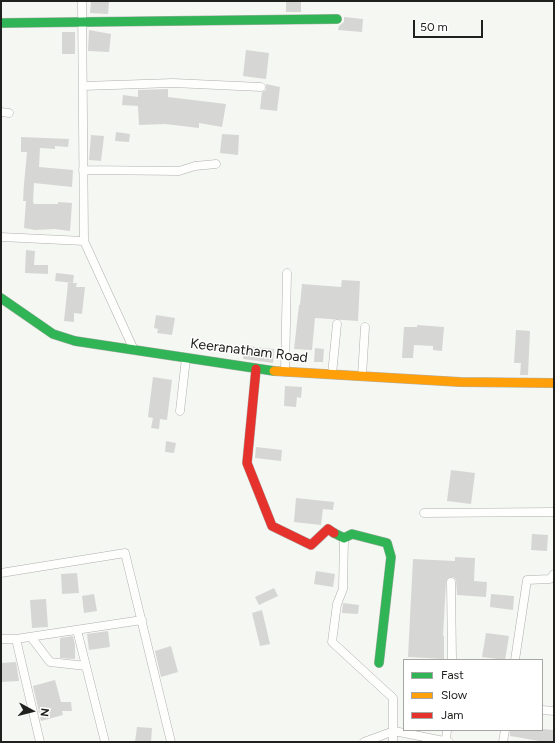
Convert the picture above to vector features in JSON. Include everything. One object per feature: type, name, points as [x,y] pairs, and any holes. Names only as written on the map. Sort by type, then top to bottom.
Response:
[{"type":"street","points":[[82,1],[84,241],[134,350]]},
{"type":"street","points":[[1,23],[337,19]]},
{"type":"street","points":[[83,86],[173,83],[261,87]]},
{"type":"street","points":[[83,170],[179,171],[196,166],[216,164]]},
{"type":"street","points":[[1,237],[84,241]]},
{"type":"street","points":[[285,372],[287,273]]},
{"type":"street","name":"Keeranatham Road","points":[[1,298],[53,334],[75,341],[256,369],[460,382],[554,383]]},
{"type":"street","points":[[332,374],[337,324]]},
{"type":"street","points":[[362,376],[365,327]]},
{"type":"street","points":[[180,411],[186,358]]},
{"type":"street","points":[[256,369],[247,463],[272,526],[311,545],[328,529],[344,538]]},
{"type":"street","points":[[424,513],[554,512]]},
{"type":"street","points":[[344,538],[352,534],[387,543],[391,557],[379,663]]},
{"type":"street","points":[[344,538],[343,589],[337,604],[332,642],[393,698],[393,742]]},
{"type":"street","points":[[1,573],[126,553],[172,742]]},
{"type":"street","points":[[515,659],[527,580],[550,579],[554,574]]},
{"type":"street","points":[[451,582],[452,659]]},
{"type":"street","points":[[1,639],[31,637],[142,620]]},
{"type":"street","points":[[77,630],[105,742]]},
{"type":"street","points":[[31,637],[50,662],[86,666]]},
{"type":"street","points":[[16,639],[40,742]]},
{"type":"street","points":[[543,710],[554,711]]},
{"type":"street","points":[[364,742],[394,731],[449,742]]},
{"type":"street","points":[[446,742],[447,731]]},
{"type":"street","points":[[502,742],[504,731]]},
{"type":"building","points":[[91,1],[109,1],[108,14],[90,13]]},
{"type":"building","points":[[286,1],[301,1],[301,12],[286,12]]},
{"type":"building","points":[[344,17],[363,19],[362,32],[338,30],[339,26],[344,22]]},
{"type":"building","points":[[89,30],[111,34],[109,52],[88,51]]},
{"type":"building","points":[[62,32],[75,32],[75,54],[62,54]]},
{"type":"building","points":[[246,50],[269,53],[266,79],[243,76]]},
{"type":"building","points":[[266,84],[280,87],[277,111],[260,109],[262,92],[266,90]]},
{"type":"building","points":[[168,89],[168,97],[226,104],[222,127],[199,123],[199,128],[165,124],[139,125],[138,106],[122,105],[123,95],[138,97],[138,90]]},
{"type":"building","points":[[116,132],[130,134],[129,142],[115,141]]},
{"type":"building","points":[[222,134],[239,135],[238,155],[220,153]]},
{"type":"building","points":[[91,135],[104,136],[101,161],[89,160]]},
{"type":"building","points":[[21,137],[69,139],[68,147],[55,146],[55,149],[40,148],[39,167],[73,170],[72,187],[34,183],[33,202],[34,204],[58,204],[58,202],[72,203],[70,231],[55,229],[35,230],[24,228],[26,201],[23,201],[27,152],[21,152]]},
{"type":"building","points":[[26,250],[35,251],[34,265],[48,265],[48,274],[25,273]]},
{"type":"building","points":[[56,273],[74,275],[73,283],[55,281]]},
{"type":"building","points":[[342,280],[360,281],[358,321],[315,318],[312,350],[294,349],[302,284],[341,287]]},
{"type":"building","points":[[68,283],[77,283],[76,287],[85,287],[82,314],[74,313],[74,322],[64,321]]},
{"type":"building","points":[[156,315],[175,318],[172,335],[157,333],[158,329],[154,328]]},
{"type":"building","points":[[417,325],[444,327],[442,351],[433,350],[433,346],[414,345],[413,358],[402,358],[404,327],[417,327]]},
{"type":"building","points":[[516,330],[530,331],[528,375],[520,375],[521,363],[514,363]]},
{"type":"building","points":[[245,346],[274,349],[273,363],[243,359]]},
{"type":"building","points":[[315,348],[324,349],[323,362],[314,362]]},
{"type":"building","points":[[153,377],[172,380],[167,420],[160,419],[159,429],[151,428],[153,418],[148,417]]},
{"type":"building","points":[[285,386],[302,387],[301,398],[297,397],[296,407],[284,406]]},
{"type":"building","points":[[166,441],[176,443],[174,453],[165,452]]},
{"type":"building","points":[[256,447],[282,450],[281,461],[255,458]]},
{"type":"building","points":[[451,470],[475,473],[471,504],[447,501]]},
{"type":"building","points":[[296,498],[334,502],[333,510],[323,509],[321,525],[294,522]]},
{"type":"building","points":[[532,534],[548,535],[547,551],[531,550]]},
{"type":"building","points":[[455,557],[475,558],[474,581],[487,582],[486,597],[457,595],[456,580],[453,577],[448,578],[446,582],[443,636],[444,659],[408,657],[413,559],[455,561]]},
{"type":"building","points":[[316,571],[335,574],[333,587],[314,584]]},
{"type":"building","points":[[77,573],[79,593],[62,594],[61,574]]},
{"type":"building","points":[[274,588],[278,596],[259,605],[255,597]]},
{"type":"building","points":[[94,594],[97,611],[84,613],[82,596]]},
{"type":"building","points":[[491,594],[514,596],[513,610],[490,607]]},
{"type":"building","points":[[46,599],[48,627],[32,628],[30,600]]},
{"type":"building","points":[[343,603],[359,605],[358,614],[342,613]]},
{"type":"building","points":[[262,610],[270,644],[260,646],[252,613]]},
{"type":"building","points":[[108,631],[110,647],[89,650],[87,634]]},
{"type":"building","points":[[486,633],[509,636],[505,659],[482,657]]},
{"type":"building","points":[[73,636],[75,645],[75,659],[60,658],[60,638]]},
{"type":"building","points":[[171,646],[178,672],[161,677],[155,651]]},
{"type":"building","points":[[16,662],[19,681],[1,682],[1,663]]},
{"type":"building","points":[[55,680],[61,702],[71,702],[72,711],[62,711],[63,715],[41,721],[33,686]]},
{"type":"building","points":[[137,727],[152,728],[151,742],[135,742]]},
{"type":"building","points":[[554,730],[554,742],[539,742],[510,736],[510,731]]},
{"type":"traffic: fast","points":[[1,23],[337,19]]},
{"type":"traffic: fast","points":[[1,298],[53,334],[75,341],[274,371]]},
{"type":"traffic: fast","points":[[334,533],[344,538],[352,534],[387,543],[391,557],[379,663]]},
{"type":"traffic: slow","points":[[274,371],[460,382],[554,383]]},
{"type":"traffic: jam","points":[[256,369],[247,463],[272,526],[311,545],[328,529],[334,533]]}]
